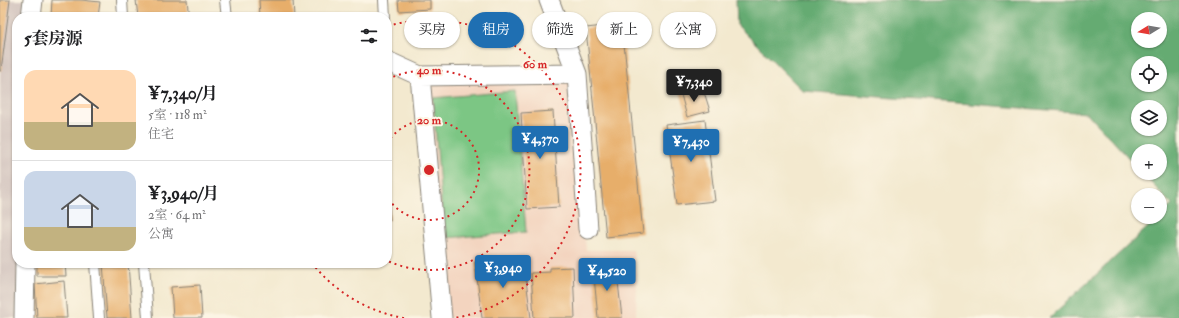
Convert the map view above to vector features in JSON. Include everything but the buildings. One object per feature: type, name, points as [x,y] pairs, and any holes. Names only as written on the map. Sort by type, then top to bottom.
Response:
[{"type":"street","points":[[32,12],[33,0]]},
{"type":"street","points":[[549,0],[577,74],[588,229]]},
{"type":"street","points":[[392,63],[420,76],[577,74]]},
{"type":"street","points":[[420,76],[442,318]]},
{"type":"street","points":[[24,318],[25,268]]},
{"type":"lane","points":[[122,0],[123,12]]},
{"type":"lane","points":[[225,0],[226,12]]},
{"type":"lane","points":[[384,0],[385,12]]},
{"type":"lane","points":[[95,268],[99,318]]},
{"type":"lane","points":[[144,268],[148,318]]},
{"type":"shaded area","points":[[0,0],[25,0],[24,12],[12,12],[12,268],[18,268],[18,318],[0,318]]},
{"type":"shaded area","points":[[572,80],[586,250],[633,250],[637,281],[636,318],[446,318],[427,81]]},
{"type":"green space","points":[[736,0],[1179,0],[1179,318],[1049,318],[1151,224],[1167,224],[1167,210],[1172,205],[1167,200],[1167,188],[1156,188],[1149,180],[1167,180],[1167,144],[1131,144],[1131,160],[1087,113],[803,91],[737,25]]},
{"type":"green space","points":[[515,91],[526,232],[444,238],[433,98]]}]
